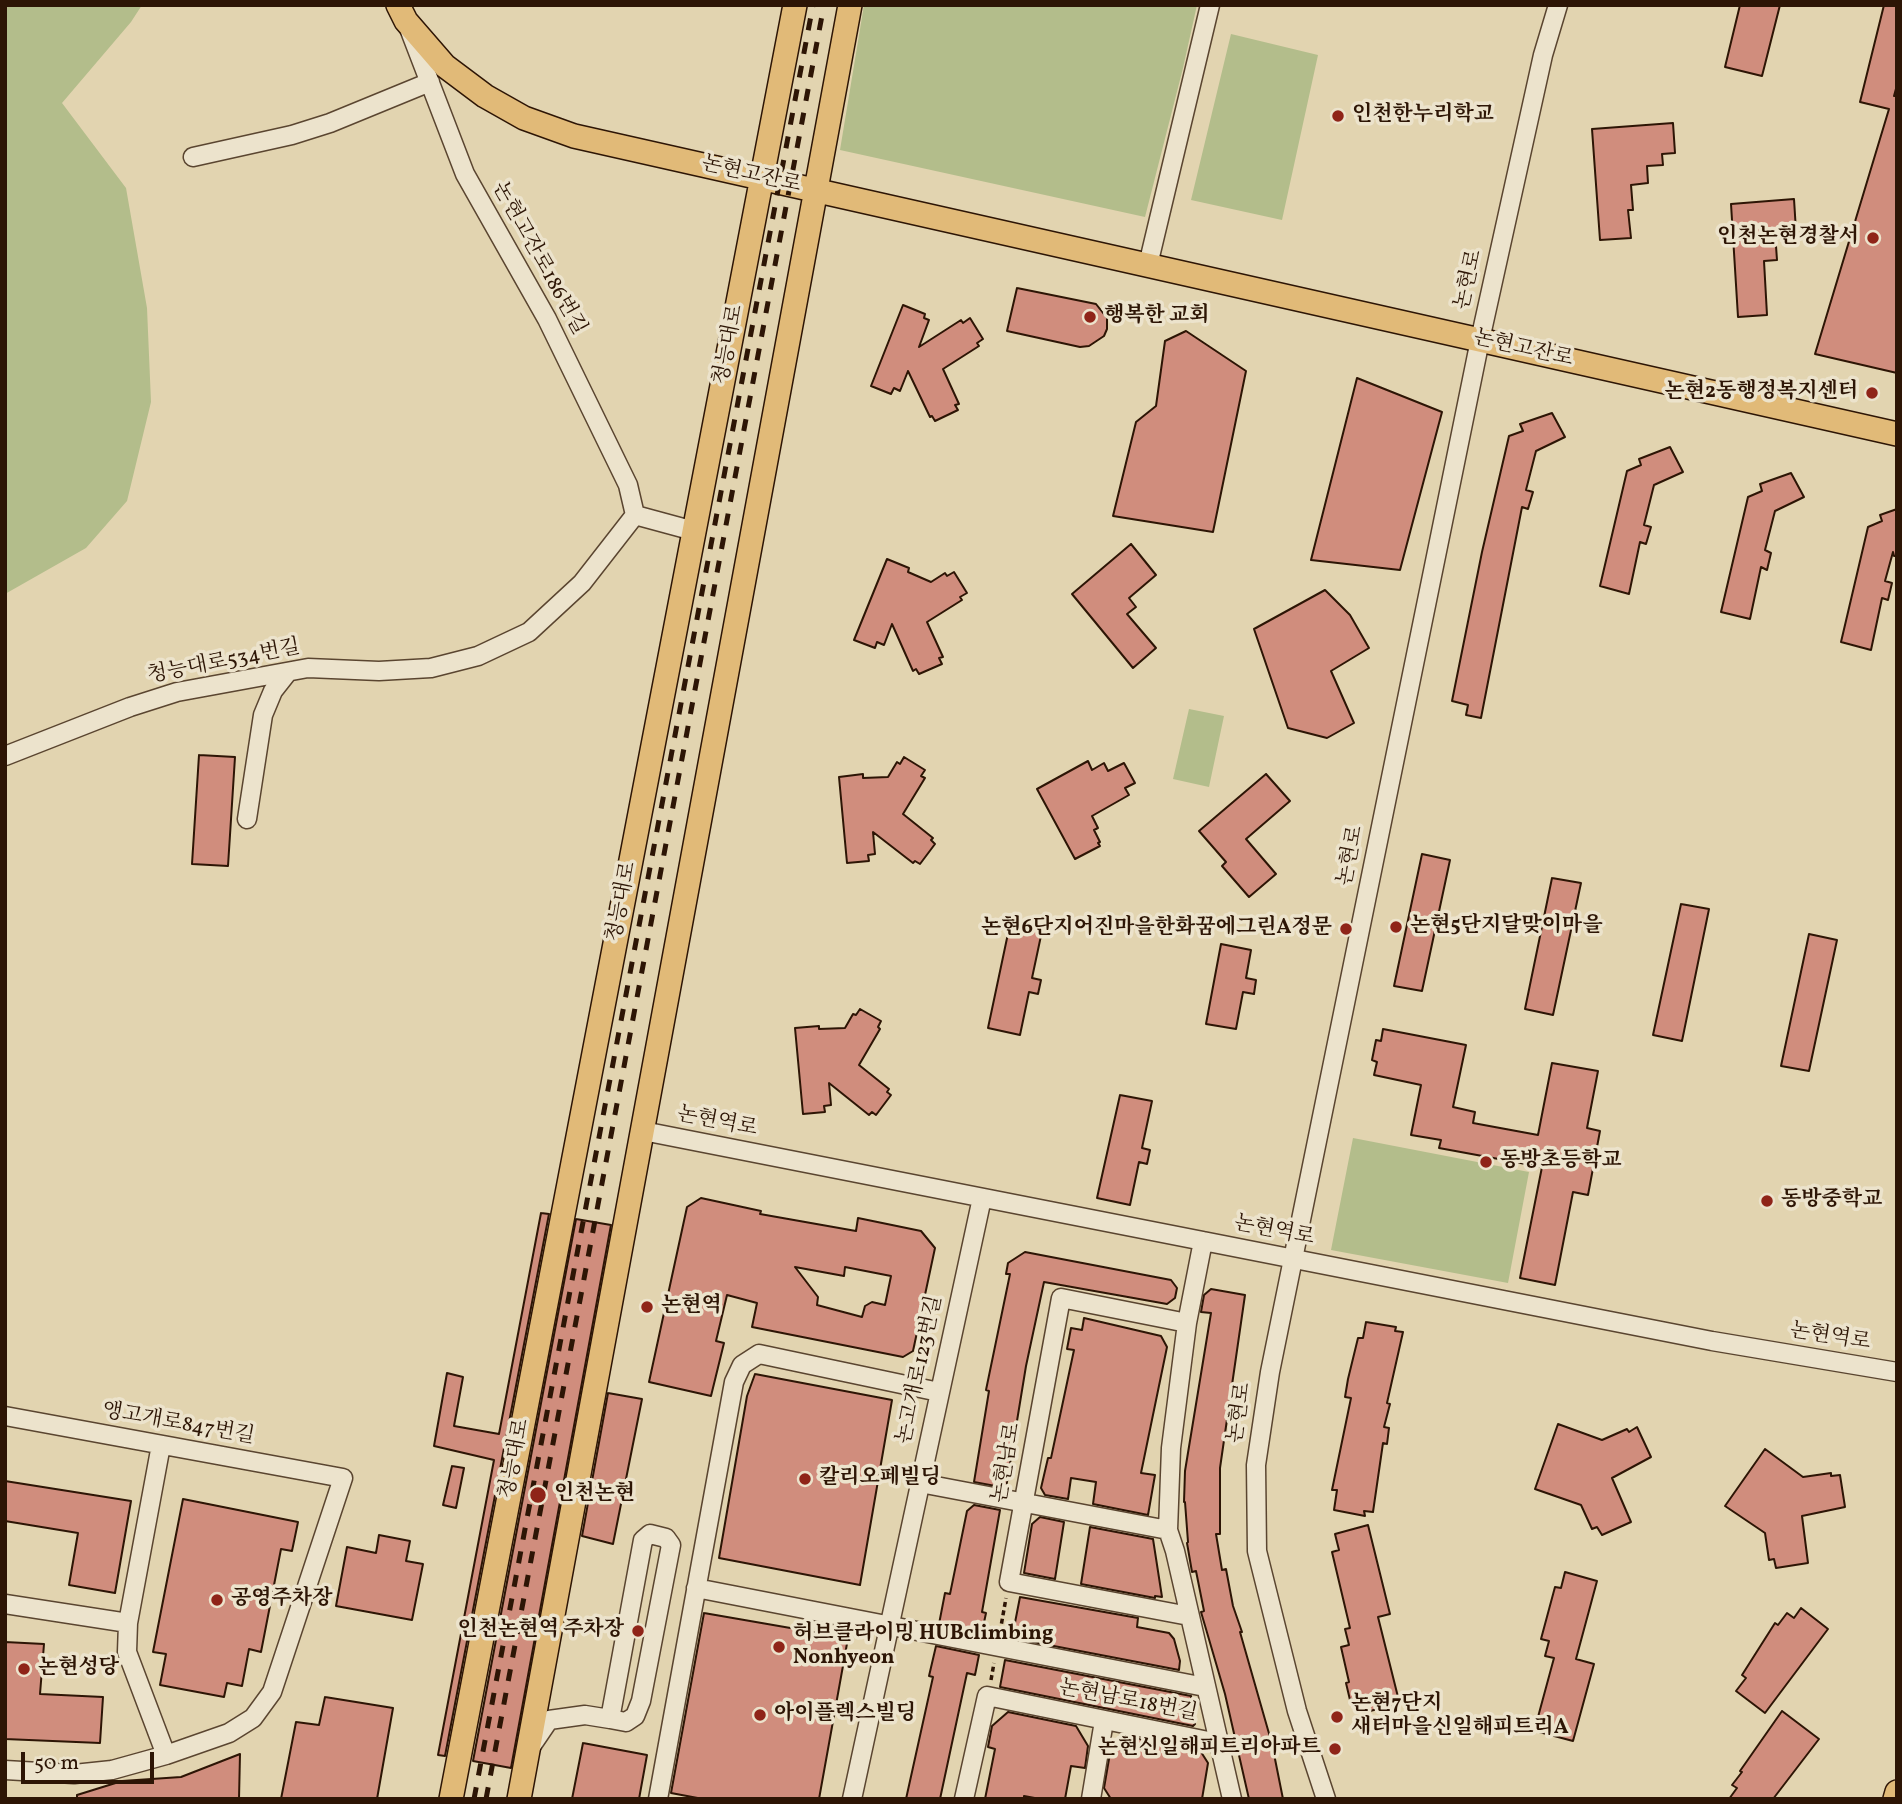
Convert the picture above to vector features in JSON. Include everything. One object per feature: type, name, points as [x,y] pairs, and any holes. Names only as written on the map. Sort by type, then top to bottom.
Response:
[{"type":"main road","name":"청능대로","points":[[451,1799],[795,5]]},
{"type":"main road","points":[[519,1799],[850,5]]},
{"type":"main road","name":"논현고잔로","points":[[402,13],[445,66],[485,96],[524,118],[574,136],[1897,434]]},
{"type":"main road","points":[[1895,1799],[1897,1792]]},
{"type":"street","points":[[1149,265],[1210,5]]},
{"type":"street","name":"논현로","points":[[1326,1799],[1297,1711],[1257,1551],[1256,1465],[1270,1372],[1480,340],[1543,55],[1558,5]]},
{"type":"street","name":"논현고잔로186번길","points":[[402,13],[465,174],[552,331],[628,485],[635,515]]},
{"type":"street","points":[[193,157],[292,135],[330,123],[430,82]]},
{"type":"street","points":[[635,515],[694,531]]},
{"type":"street","name":"청능대로534번길","points":[[5,756],[177,691],[308,668],[380,671],[431,668],[478,656],[529,632],[582,583],[635,515]]},
{"type":"street","points":[[247,819],[263,715],[273,691],[288,672]]},
{"type":"street","name":"논현역로","points":[[643,1131],[1712,1341],[1897,1372]]},
{"type":"street","name":"논고개로123번길","points":[[852,1799],[982,1198]]},
{"type":"street","points":[[1203,1241],[1187,1323],[1171,1448],[1168,1530],[1232,1799]]},
{"type":"street","name":"논현남로","points":[[1187,1323],[1061,1298],[1009,1582],[1189,1616]]},
{"type":"street","points":[[658,1799],[734,1382],[742,1365],[759,1354],[939,1392]]},
{"type":"street","name":"앵고개로847번길","points":[[5,1416],[343,1478],[272,1692],[253,1718],[229,1732],[166,1755]]},
{"type":"street","points":[[5,1770],[74,1774],[112,1770],[166,1755],[127,1652],[128,1623],[161,1445]]},
{"type":"street","points":[[920,1483],[1168,1530]]},
{"type":"street","points":[[527,1751],[549,1720],[585,1715],[610,1719],[626,1721],[635,1716],[641,1701],[671,1545],[666,1538],[650,1534],[643,1540],[610,1719]]},
{"type":"street","points":[[696,1588],[1205,1687]]},
{"type":"street","points":[[5,1604],[128,1623]]},
{"type":"street","name":"논현남로18번길","points":[[964,1799],[987,1696],[1218,1742]]},
{"type":"street","points":[[1091,1799],[1104,1721]]},
{"type":"green space","points":[[5,5],[142,5],[131,22],[62,103],[126,188],[147,308],[151,402],[127,501],[86,548],[5,594]]},
{"type":"green space","points":[[864,5],[1197,5],[1145,217],[840,150]]},
{"type":"green space","points":[[1231,34],[1318,55],[1282,220],[1191,200]]},
{"type":"green space","points":[[1189,709],[1224,716],[1209,787],[1173,779]]},
{"type":"green space","points":[[1353,1138],[1529,1172],[1508,1283],[1331,1250]]},
{"type":"building","points":[[1740,5],[1780,5],[1762,76],[1725,67]]},
{"type":"building","name":"인천논현경찰서","points":[[1884,5],[1897,5],[1897,85],[1894,96],[1897,96],[1897,373],[1815,354],[1889,109],[1860,102]]},
{"type":"building","points":[[1673,123],[1675,153],[1662,154],[1663,165],[1647,166],[1648,183],[1631,185],[1633,210],[1628,210],[1631,238],[1600,240],[1592,129]]},
{"type":"building","points":[[1794,199],[1796,231],[1775,232],[1777,260],[1764,261],[1767,315],[1738,317],[1731,204]]},
{"type":"building","points":[[1017,288],[1096,304],[1107,318],[1104,336],[1089,346],[1080,347],[1007,331]]},
{"type":"building","points":[[903,305],[925,314],[924,318],[929,320],[919,347],[961,320],[963,323],[970,318],[983,339],[977,343],[979,346],[943,369],[959,404],[955,405],[958,410],[935,421],[930,417],[908,371],[900,391],[894,388],[891,394],[871,386]]},
{"type":"building","points":[[1186,331],[1246,371],[1213,532],[1113,516],[1136,422],[1156,406],[1165,341]]},
{"type":"building","points":[[1357,378],[1442,412],[1400,570],[1311,560]]},
{"type":"building","points":[[1552,413],[1565,437],[1536,451],[1526,490],[1533,492],[1528,509],[1522,507],[1481,718],[1466,715],[1468,705],[1452,701],[1509,436],[1523,431],[1520,424]]},
{"type":"building","points":[[1670,447],[1683,472],[1654,485],[1644,525],[1651,527],[1646,544],[1640,542],[1629,594],[1600,586],[1627,471],[1641,465],[1639,459]]},
{"type":"building","points":[[1791,473],[1804,497],[1775,511],[1765,550],[1771,553],[1767,570],[1761,567],[1750,619],[1721,612],[1748,497],[1762,491],[1760,484]]},
{"type":"building","points":[[1897,509],[1897,556],[1894,556],[1893,552],[1885,581],[1892,583],[1888,600],[1882,598],[1871,650],[1841,642],[1868,527],[1882,521],[1880,515]]},
{"type":"building","points":[[1131,544],[1156,575],[1129,598],[1136,607],[1127,614],[1156,648],[1133,668],[1072,594]]},
{"type":"building","points":[[887,559],[909,568],[908,572],[931,582],[945,573],[947,576],[954,572],[967,593],[960,597],[962,600],[927,622],[943,657],[939,658],[942,664],[919,674],[916,669],[913,671],[892,624],[884,645],[877,642],[875,648],[854,640]]},
{"type":"building","points":[[1325,590],[1350,615],[1369,648],[1331,671],[1354,723],[1327,738],[1288,728],[1254,629]]},
{"type":"building","points":[[199,755],[235,757],[228,866],[192,864]]},
{"type":"building","points":[[904,757],[925,770],[921,776],[925,778],[903,814],[933,838],[931,840],[935,844],[920,864],[915,861],[913,863],[873,832],[875,854],[868,855],[869,861],[847,863],[839,777],[863,774],[863,778],[888,777],[897,762],[900,764]]},
{"type":"building","points":[[1088,761],[1092,770],[1104,763],[1108,771],[1124,763],[1135,783],[1125,788],[1129,795],[1092,816],[1098,828],[1094,830],[1100,846],[1075,859],[1037,789]]},
{"type":"building","points":[[1266,774],[1290,801],[1246,839],[1276,874],[1249,897],[1222,866],[1226,862],[1199,831]]},
{"type":"building","points":[[1422,854],[1450,860],[1422,991],[1394,986]]},
{"type":"building","points":[[1552,878],[1581,883],[1553,1015],[1525,1009]]},
{"type":"building","points":[[1681,904],[1709,909],[1682,1041],[1653,1035]]},
{"type":"building","points":[[1010,924],[1042,931],[1032,978],[1041,980],[1038,994],[1029,992],[1020,1035],[988,1028]]},
{"type":"building","points":[[1809,934],[1837,940],[1809,1071],[1781,1066]]},
{"type":"building","points":[[1221,944],[1251,950],[1246,978],[1256,980],[1254,994],[1243,992],[1236,1029],[1206,1024]]},
{"type":"building","points":[[860,1009],[881,1021],[878,1027],[880,1029],[859,1065],[889,1089],[887,1092],[891,1095],[876,1115],[872,1112],[869,1115],[829,1083],[831,1105],[824,1106],[825,1112],[803,1114],[795,1028],[845,1028],[853,1014],[856,1015]]},
{"type":"building","points":[[1383,1029],[1466,1045],[1453,1107],[1475,1112],[1473,1123],[1538,1135],[1552,1063],[1598,1071],[1587,1128],[1600,1131],[1588,1195],[1573,1192],[1555,1285],[1520,1278],[1542,1167],[1439,1148],[1441,1140],[1411,1135],[1421,1085],[1374,1075],[1377,1062],[1372,1060],[1376,1040],[1381,1041]]},
{"type":"building","points":[[1120,1095],[1152,1101],[1142,1148],[1150,1150],[1147,1164],[1139,1162],[1130,1205],[1097,1198]]},
{"type":"building","points":[[701,1198],[761,1211],[760,1214],[856,1231],[858,1218],[921,1231],[935,1248],[913,1351],[903,1357],[752,1327],[757,1303],[727,1295],[716,1341],[724,1343],[711,1396],[649,1382],[687,1207]],"holes":[[[795,1267],[844,1276],[845,1267],[891,1276],[885,1305],[872,1302],[865,1306],[862,1317],[817,1305],[818,1297]]]},
{"type":"building","points":[[541,1213],[549,1214],[445,1756],[438,1755],[494,1460],[434,1446],[447,1373],[463,1377],[454,1426],[499,1434]]},
{"type":"building","points":[[576,1219],[611,1225],[511,1768],[473,1761]]},
{"type":"building","points":[[1025,1252],[1171,1280],[1177,1288],[1175,1298],[1167,1304],[1044,1282],[1026,1366],[1006,1488],[974,1482],[989,1391],[986,1390],[1010,1274],[1006,1274],[1008,1263]]},
{"type":"building","points":[[1211,1289],[1245,1295],[1220,1468],[1220,1534],[1216,1534],[1222,1570],[1226,1569],[1233,1606],[1272,1744],[1283,1799],[1249,1799],[1225,1694],[1201,1612],[1204,1611],[1196,1571],[1192,1572],[1187,1543],[1185,1471],[1211,1313],[1201,1312],[1204,1295]]},
{"type":"building","points":[[1084,1318],[1161,1336],[1167,1347],[1141,1473],[1155,1475],[1148,1515],[1093,1504],[1096,1482],[1071,1478],[1068,1499],[1045,1495],[1041,1488],[1048,1458],[1051,1458],[1074,1350],[1067,1349],[1071,1328],[1082,1330]]},
{"type":"building","points":[[1366,1322],[1396,1327],[1395,1331],[1403,1332],[1387,1403],[1390,1404],[1384,1427],[1389,1428],[1387,1444],[1383,1443],[1373,1512],[1364,1511],[1365,1516],[1334,1510],[1337,1490],[1332,1490],[1351,1398],[1345,1397],[1348,1379],[1358,1338],[1363,1338]]},
{"type":"building","name":"칼리오페빌딩","points":[[755,1374],[892,1400],[860,1585],[719,1558],[747,1396]]},
{"type":"building","points":[[608,1393],[642,1399],[613,1544],[582,1536]]},
{"type":"building","points":[[1558,1424],[1602,1440],[1637,1427],[1651,1457],[1612,1478],[1631,1522],[1602,1535],[1597,1527],[1592,1529],[1581,1505],[1535,1489]]},
{"type":"building","points":[[1765,1449],[1803,1477],[1831,1473],[1831,1476],[1840,1475],[1845,1507],[1802,1516],[1808,1563],[1776,1568],[1774,1559],[1769,1560],[1765,1533],[1725,1506]]},
{"type":"building","points":[[452,1466],[464,1468],[456,1508],[443,1505]]},
{"type":"building","points":[[5,1481],[131,1501],[115,1593],[69,1585],[78,1533],[5,1521]]},
{"type":"building","name":"공영주차장","points":[[183,1499],[298,1522],[292,1551],[281,1549],[261,1652],[249,1649],[242,1686],[227,1683],[224,1697],[160,1685],[166,1654],[153,1652]]},
{"type":"building","points":[[974,1505],[1000,1510],[982,1612],[986,1613],[982,1632],[939,1624],[945,1593],[950,1594],[967,1511]]},
{"type":"building","points":[[1040,1517],[1064,1522],[1055,1579],[1024,1573],[1032,1524]]},
{"type":"building","points":[[1368,1525],[1390,1614],[1378,1617],[1398,1697],[1392,1699],[1394,1705],[1362,1713],[1358,1698],[1350,1700],[1346,1683],[1349,1682],[1341,1647],[1349,1645],[1345,1629],[1350,1628],[1332,1552],[1339,1550],[1335,1534]]},
{"type":"building","points":[[1090,1527],[1153,1539],[1162,1597],[1081,1584]]},
{"type":"building","points":[[379,1535],[410,1541],[406,1561],[423,1564],[412,1620],[336,1606],[347,1547],[376,1553]]},
{"type":"building","points":[[1565,1572],[1597,1581],[1576,1659],[1594,1664],[1573,1741],[1539,1732],[1543,1718],[1538,1717],[1554,1658],[1545,1656],[1549,1641],[1541,1639],[1555,1587],[1561,1588]]},
{"type":"building","points":[[1020,1597],[1138,1618],[1137,1627],[1169,1633],[1174,1639],[1180,1661],[1179,1670],[1012,1638]]},
{"type":"building","points":[[1801,1608],[1828,1629],[1765,1713],[1736,1691],[1746,1678],[1742,1675],[1775,1623],[1778,1625],[1787,1613],[1794,1618]]},
{"type":"building","name":"아이플렉스빌딩","points":[[704,1613],[848,1638],[819,1799],[703,1799],[671,1793]]},
{"type":"building","name":"논현성당","points":[[5,1642],[44,1644],[40,1694],[103,1697],[100,1743],[5,1739]]},
{"type":"building","points":[[936,1646],[979,1655],[975,1675],[967,1673],[940,1799],[906,1799],[933,1677],[929,1676]]},
{"type":"building","points":[[1005,1660],[1191,1696],[1195,1724],[1193,1726],[1000,1687]]},
{"type":"building","points":[[325,1697],[393,1708],[377,1799],[281,1799],[296,1722],[319,1725]]},
{"type":"building","points":[[1782,1711],[1819,1739],[1773,1799],[1729,1799],[1737,1788],[1732,1785],[1742,1772],[1740,1771]]},
{"type":"building","points":[[1008,1712],[1076,1726],[1088,1746],[1085,1768],[1071,1766],[1065,1799],[1024,1796],[1024,1799],[985,1799],[995,1749],[988,1747],[992,1726]]},
{"type":"building","points":[[1125,1736],[1201,1752],[1208,1763],[1202,1799],[1111,1799],[1104,1788],[1112,1745]]},
{"type":"building","points":[[583,1743],[647,1755],[639,1799],[572,1799]]},
{"type":"building","points":[[240,1754],[239,1799],[77,1799],[77,1795],[122,1781],[181,1777]]},
{"type":"railway","points":[[474,1799],[813,5]]},
{"type":"railway","points":[[486,1799],[824,5]]},
{"type":"place","name":"인천한누리학교","points":[[1338,116]]},
{"type":"place","name":"인천논현경찰서","points":[[1873,238]]},
{"type":"place","name":"행복한 교회","points":[[1090,317]]},
{"type":"place","name":"논현2동행정복지센터","points":[[1872,393]]},
{"type":"place","name":"논현5단지달맞이마을","points":[[1396,927]]},
{"type":"place","name":"논현6단지어진마을한화꿈에그린A정문","points":[[1346,929]]},
{"type":"place","name":"동방초등학교","points":[[1486,1162]]},
{"type":"place","name":"동방중학교","points":[[1767,1201]]},
{"type":"place","name":"논현역","points":[[647,1307]]},
{"type":"place","name":"칼리오페빌딩","points":[[805,1479]]},
{"type":"place","name":"인천논현","points":[[538,1495]]},
{"type":"place","name":"공영주차장","points":[[217,1600]]},
{"type":"place","name":"인천논현역 주차장","points":[[638,1631]]},
{"type":"place","name":"허브클라이밍 HUBclimbing Nonhyeon","points":[[779,1647]]},
{"type":"place","name":"논현성당","points":[[24,1669]]},
{"type":"place","name":"아이플렉스빌딩","points":[[760,1715]]},
{"type":"place","name":"논현7단지 새터마을신일해피트리A","points":[[1337,1717]]},
{"type":"place","name":"논현신일해피트리아파트","points":[[1335,1749]]}]
